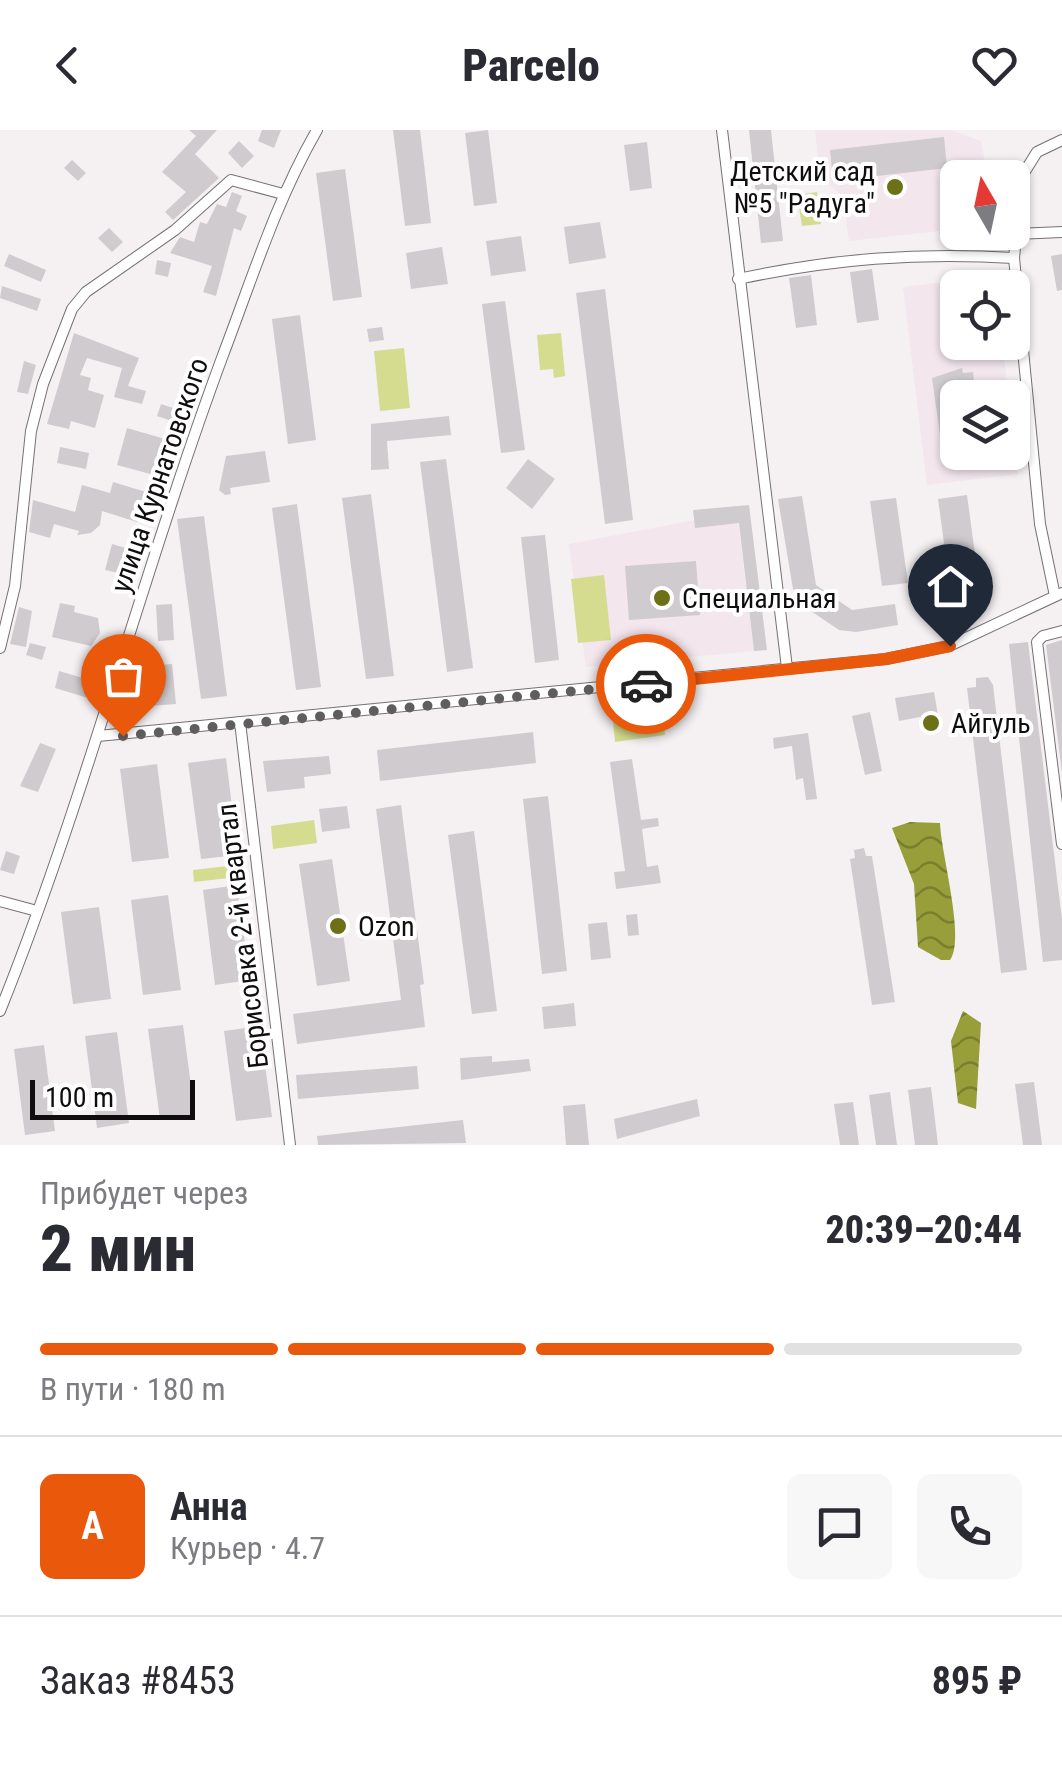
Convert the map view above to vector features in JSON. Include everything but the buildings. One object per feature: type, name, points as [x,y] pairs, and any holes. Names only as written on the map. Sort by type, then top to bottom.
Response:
[{"type":"street","name":"улица Курнатовского","points":[[0,1011],[98,736],[189,445],[283,194],[316,130]]},
{"type":"street","points":[[722,130],[787,668]]},
{"type":"street","points":[[1030,163],[1037,152],[1062,140]]},
{"type":"street","points":[[0,648],[15,586],[32,431],[43,384],[72,310],[86,292],[175,230],[232,180],[283,194]]},
{"type":"street","points":[[1030,233],[1062,232]]},
{"type":"street","points":[[98,736],[929,652],[979,634],[1058,595],[1040,524],[1014,250]]},
{"type":"street","points":[[738,279],[806,263],[882,257],[945,254],[1014,258]]},
{"type":"street","points":[[1062,631],[1042,636],[1038,642],[1062,844]]},
{"type":"street","name":"Борисовка 2-й квартал","points":[[240,722],[290,1145]]},
{"type":"street","points":[[0,901],[38,911]]},
{"type":"street","points":[[0,976],[13,980]]},
{"type":"shaded area","name":"Детский сад №5 \"Радуга\"","points":[[815,130],[951,130],[981,141],[985,160],[940,160],[940,231],[849,241],[843,197],[820,176]]},
{"type":"shaded area","points":[[817,192],[821,224],[802,226],[797,195]]},
{"type":"shaded area","points":[[940,283],[940,360],[1004,360],[1007,380],[940,380],[940,470],[1018,470],[1018,474],[927,485],[903,287]]},
{"type":"shaded area","points":[[561,333],[565,376],[554,378],[553,369],[540,370],[537,335]]},
{"type":"shaded area","points":[[404,348],[410,408],[380,411],[374,351]]},
{"type":"shaded area","name":"Специальная","points":[[737,512],[754,651],[586,667],[569,544]]},
{"type":"shaded area","points":[[604,575],[611,640],[578,643],[571,579]]},
{"type":"shaded area","points":[[662,705],[665,735],[615,742],[612,710]]},
{"type":"shaded area","points":[[314,820],[317,843],[273,849],[271,826]]},
{"type":"shaded area","points":[[245,864],[246,876],[194,882],[193,870]]},
{"type":"water","points":[[910,822],[940,823],[954,916],[954,950],[950,960],[941,960],[918,947],[914,884],[892,828]]},
{"type":"water","points":[[963,1011],[981,1023],[976,1109],[958,1103],[951,1041]]},
{"type":"way so far","points":[[123,736],[646,684]]},
{"type":"place","name":"Детский сад №5 \"Радуга\"","points":[[895,187]]},
{"type":"place","name":"Специальная","points":[[662,598]]},
{"type":"place","name":"Айгуль","points":[[931,723]]},
{"type":"place","name":"Ozon","points":[[338,926]]},
{"type":"route","points":[[646,684],[886,659],[950,646]]}]
